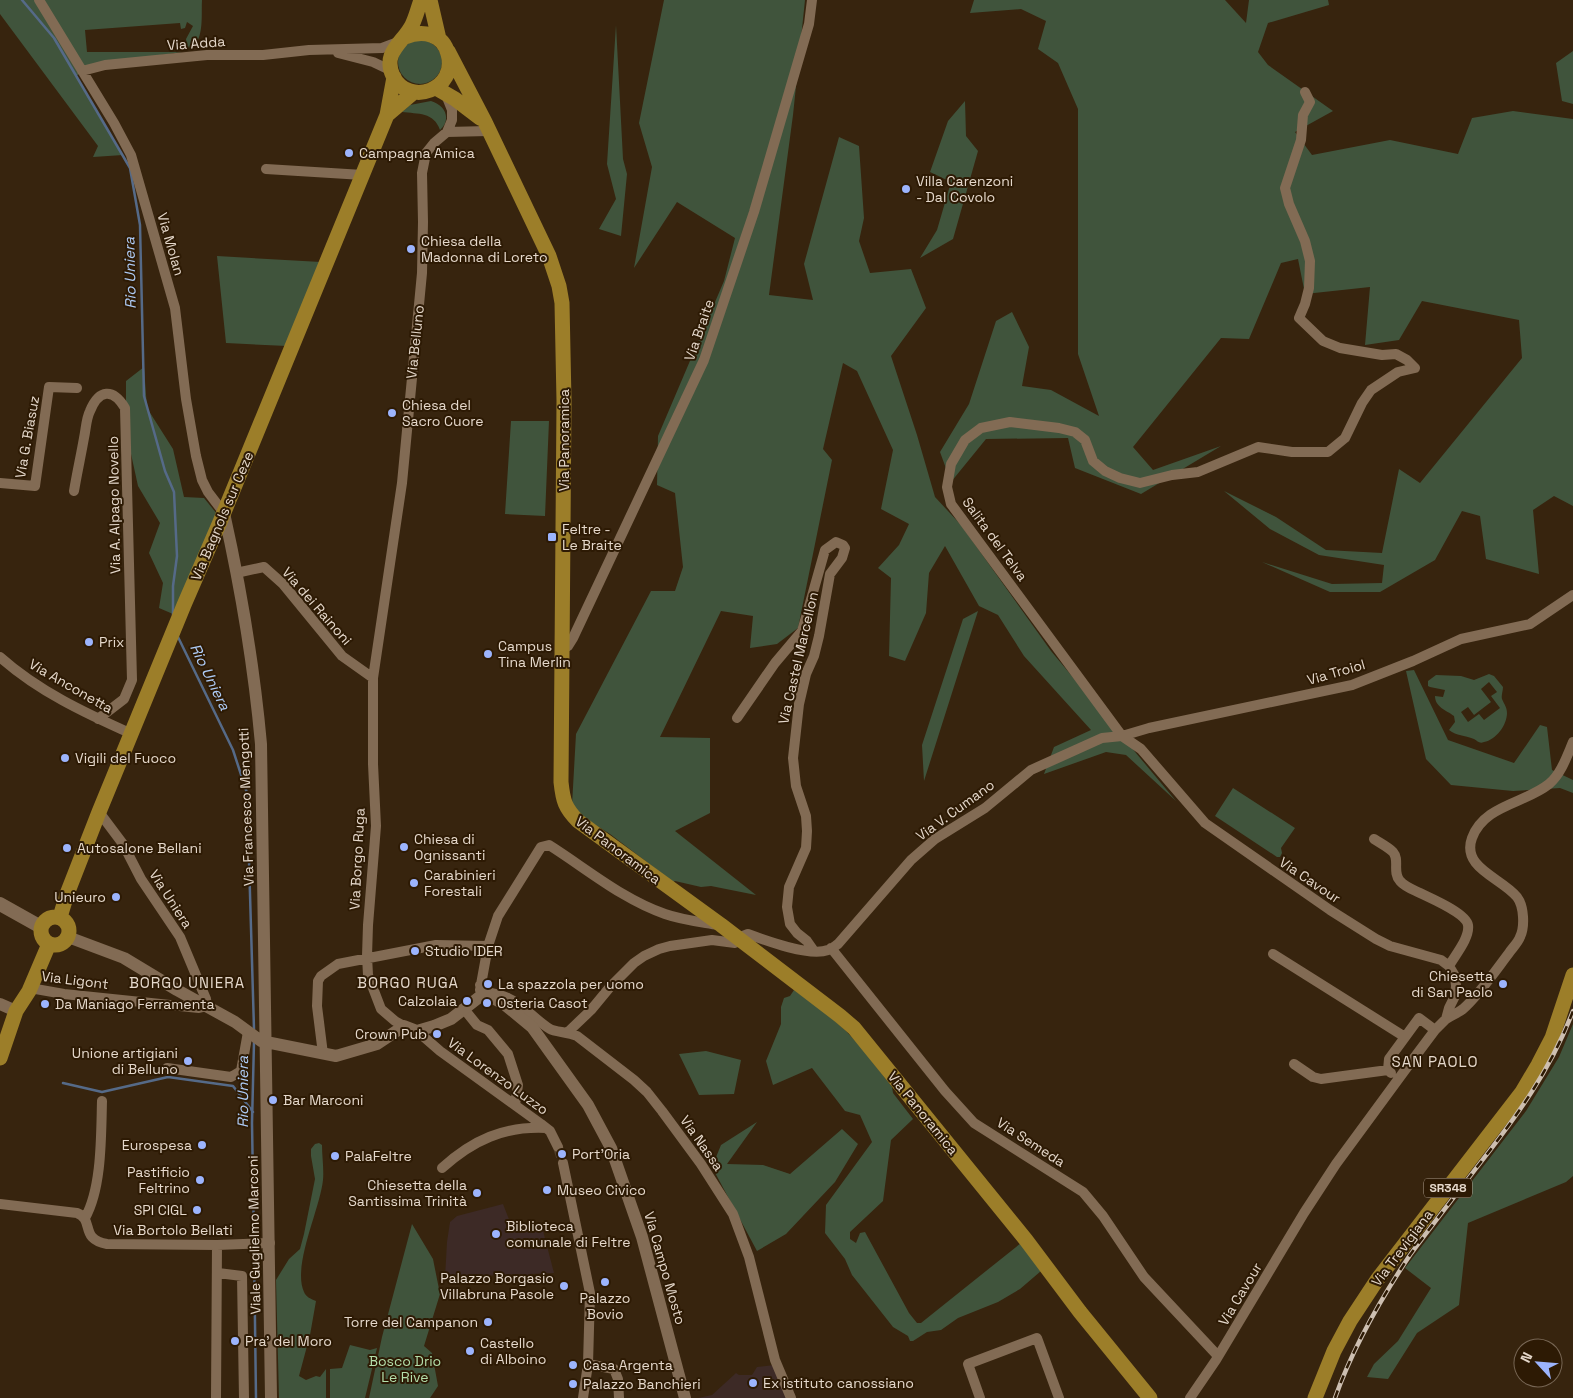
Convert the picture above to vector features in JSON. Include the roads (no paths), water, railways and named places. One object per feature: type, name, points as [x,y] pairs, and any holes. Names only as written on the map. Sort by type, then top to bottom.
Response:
[{"type":"main road","points":[[421,0],[412,25],[390,58],[393,74],[406,89],[414,92],[440,90],[448,72],[450,61],[443,45],[430,0]]},
{"type":"main road","points":[[401,40],[413,33],[422,32],[431,34],[443,45]]},
{"type":"main road","name":"Via Panoramica","points":[[443,45],[486,126],[549,256],[559,286],[562,303],[564,402],[562,782],[563,798],[566,807],[578,821],[721,925],[854,1028],[1026,1240],[1080,1312],[1150,1398]]},
{"type":"main road","name":"Via Bagnols sur Ceze","points":[[60,917],[99,812],[387,115],[393,74]]},
{"type":"main road","name":"Via Panoramica","points":[[440,90],[486,126]]},
{"type":"main road","name":"Via Bagnols sur Ceze","points":[[387,115],[414,92]]},
{"type":"main road","points":[[0,904],[41,927]]},
{"type":"main road","points":[[50,917],[60,917],[69,927],[68,937],[58,945],[49,944],[43,939],[41,927],[50,917]]},
{"type":"main road","points":[[0,1058],[16,1011],[30,988],[49,944]]},
{"type":"main road","name":"Via Trevigiana","points":[[1315,1398],[1334,1351],[1350,1321],[1377,1280],[1522,1092],[1552,1038],[1573,975]]},
{"type":"street","name":"Via Molan","points":[[39,0],[114,123],[131,155],[175,308],[186,399],[202,480],[208,492],[224,513]]},
{"type":"street","name":"Via Braite","points":[[563,649],[568,646],[573,638],[704,360],[754,212],[809,24],[812,0]]},
{"type":"street","name":"Via Adda","points":[[82,71],[105,65],[207,55],[263,55],[312,50],[382,48],[401,40]]},
{"type":"street","name":"Via Adda","points":[[312,50],[363,59],[381,65],[393,74]]},
{"type":"street","points":[[440,90],[452,110],[452,120],[447,132]]},
{"type":"street","name":"Salita del Telva","points":[[1122,736],[952,504],[947,487],[951,464],[965,440],[980,428],[1010,422],[1059,428],[1075,432],[1085,440],[1093,461],[1105,471],[1120,478],[1140,483],[1172,475],[1198,472],[1258,447],[1292,452],[1328,452],[1345,438],[1370,390],[1398,372],[1415,368],[1407,360],[1396,354],[1340,348],[1323,341],[1299,318],[1309,288],[1310,261],[1305,241],[1293,215],[1285,188],[1301,140],[1303,115],[1310,102],[1305,92]]},
{"type":"street","points":[[447,132],[486,126]]},
{"type":"street","name":"Via Belluno","points":[[373,678],[402,483],[422,273],[423,163],[426,153],[447,132]]},
{"type":"street","points":[[266,169],[363,175]]},
{"type":"street","name":"Via G. Biasuz","points":[[0,483],[34,486],[50,387],[77,388]]},
{"type":"street","name":"Via A. Alpago Novello","points":[[74,491],[90,410],[104,393],[116,396],[125,408],[132,680],[124,699],[98,719]]},
{"type":"street","name":"Via Francesco Mengotti","points":[[224,513],[236,573],[261,744],[263,1042]]},
{"type":"street","name":"Via Castel Marcellon","points":[[737,718],[775,662],[802,631],[825,550],[836,542],[843,544],[845,548],[842,558],[830,574],[819,636],[803,686],[793,758],[796,786],[806,816],[807,831],[806,848],[788,887],[787,907],[790,924],[814,951]]},
{"type":"street","name":"Via dei Rainoni","points":[[236,573],[264,567],[283,584],[342,656],[373,678]]},
{"type":"street","name":"Via Troiol","points":[[1122,736],[1149,728],[1352,685],[1461,640],[1530,624],[1573,594]]},
{"type":"street","name":"Via Anconetta","points":[[0,657],[31,681],[81,711],[132,734]]},
{"type":"street","name":"Via Borgo Ruga","points":[[373,678],[373,764],[376,826],[367,959],[368,975],[381,1009],[404,1026]]},
{"type":"street","name":"Via V. Cumano","points":[[831,948],[838,944],[905,866],[935,839],[985,808],[1031,770],[1102,738],[1122,736]]},
{"type":"street","name":"Via Cavour","points":[[1122,736],[1141,749],[1205,822],[1252,856],[1376,939],[1390,946],[1441,960],[1449,966],[1455,976],[1455,996],[1446,1018],[1398,1079],[1331,1172],[1218,1356],[1190,1398]]},
{"type":"street","points":[[1446,1018],[1462,1009],[1494,973],[1521,937],[1523,920],[1517,897],[1477,865],[1472,856],[1470,846],[1473,836],[1479,826],[1494,811],[1549,784],[1565,761],[1573,742]]},
{"type":"street","name":"Via Uniera","points":[[99,812],[122,844],[141,879],[180,937],[206,999],[207,1006]]},
{"type":"street","points":[[1374,839],[1392,851],[1396,857],[1395,868],[1400,881],[1408,888],[1455,911],[1468,925],[1466,937],[1449,966]]},
{"type":"street","points":[[68,937],[124,958],[235,1022],[263,1042],[336,1056],[363,1050],[377,1044],[404,1026],[417,1031],[434,1026],[464,1009],[483,992],[488,946],[498,916],[544,845],[573,860],[643,906],[682,919],[721,925]]},
{"type":"street","points":[[568,1032],[634,963],[658,949],[712,940],[735,943],[738,938],[748,934],[776,944],[805,951],[828,951],[831,948]]},
{"type":"street","points":[[323,1054],[317,1006],[318,981],[321,976],[338,964],[436,945],[488,946]]},
{"type":"street","name":"Via Semeda","points":[[831,948],[945,1091],[974,1122],[1083,1192],[1103,1216],[1144,1277],[1218,1356]]},
{"type":"street","points":[[1273,954],[1405,1037]]},
{"type":"street","name":"Via Ligont","points":[[30,988],[64,994],[199,1008],[207,1006]]},
{"type":"street","name":"Via Nassa","points":[[483,992],[508,998],[552,1030],[568,1032],[576,1036],[647,1092],[662,1111],[701,1164],[733,1214],[749,1256],[776,1360],[791,1398]]},
{"type":"street","name":"Via Campo Mosto","points":[[483,992],[504,1004],[532,1027],[588,1105],[611,1148],[642,1237],[685,1398]]},
{"type":"street","points":[[0,1004],[16,1011]]},
{"type":"street","points":[[464,1009],[477,1025],[488,1030],[508,1054],[518,1085],[515,1105]]},
{"type":"street","points":[[1388,1070],[1389,1059],[1419,1018],[1435,1030]]},
{"type":"street","name":"Via Lorenzo Luzzo","points":[[417,1031],[440,1051],[546,1128],[556,1141],[558,1147]]},
{"type":"street","points":[[167,1068],[231,1077],[236,1075],[241,1071],[248,1032]]},
{"type":"street","name":"Viale Guglielmo Marconi","points":[[263,1042],[266,1243],[271,1398]]},
{"type":"street","points":[[1294,1064],[1321,1079],[1388,1070],[1398,1079]]},
{"type":"street","points":[[0,1204],[72,1212],[85,1218],[93,1201],[101,1147],[102,1101]]},
{"type":"street","points":[[442,1168],[456,1155],[482,1139],[505,1130],[546,1128]]},
{"type":"street","points":[[563,1163],[590,1293],[588,1364],[584,1398]]},
{"type":"street","name":"Via Bortolo Bellati","points":[[85,1218],[90,1235],[95,1241],[100,1243],[217,1245],[266,1243]]},
{"type":"street","points":[[216,1398],[217,1245]]},
{"type":"street","points":[[218,1273],[242,1276],[244,1398]]},
{"type":"street","points":[[980,1398],[968,1364],[1037,1338],[1059,1398]]},
{"type":"street","points":[[588,1364],[614,1369],[618,1378],[619,1398]]},
{"type":"waterway","name":"Rio Uniera","points":[[22,0],[54,38],[130,168],[140,225],[144,396],[165,471],[174,492],[177,556],[173,586],[173,615]]},
{"type":"waterway","name":"Rio Uniera","points":[[178,637],[233,750],[247,793],[254,1029]]},
{"type":"waterway","name":"Rio Uniera","points":[[254,1042],[252,1123],[254,1242]]},
{"type":"waterway","points":[[63,1083],[102,1092],[168,1077],[233,1086],[253,1112]]},
{"type":"waterway","name":"Rio Uniera","points":[[254,1247],[256,1398]]},
{"type":"tunnel","points":[[558,1147],[563,1163]]},
{"type":"railway","points":[[1335,1398],[1350,1360],[1388,1289],[1410,1255],[1506,1130],[1554,1054],[1573,1011]]},
{"type":"place","name":"Campagna Amica","points":[[349,153]]},
{"type":"place","name":"Villa Carenzoni - Dal Covolo","points":[[906,189]]},
{"type":"place","name":"Chiesa della Madonna di Loreto","points":[[411,249]]},
{"type":"place","name":"Chiesa del Sacro Cuore","points":[[392,413]]},
{"type":"place","name":"Feltre - Le Braite","points":[[552,537]]},
{"type":"place","name":"Prix","points":[[89,642]]},
{"type":"place","name":"Campus Tina Merlin","points":[[488,654]]},
{"type":"place","name":"Vigili del Fuoco","points":[[65,758]]},
{"type":"place","name":"Chiesa di Ognissanti","points":[[404,847]]},
{"type":"place","name":"Autosalone Bellani","points":[[67,848]]},
{"type":"place","name":"Carabinieri Forestali","points":[[414,883]]},
{"type":"place","name":"Unieuro","points":[[116,897]]},
{"type":"place","name":"Studio IDER","points":[[415,951]]},
{"type":"place","name":"La spazzola per uomo","points":[[488,984]]},
{"type":"place","name":"Chiesetta di San Paolo","points":[[1503,984]]},
{"type":"place","name":"Calzolaia","points":[[467,1001]]},
{"type":"place","name":"Osteria Casot","points":[[487,1003]]},
{"type":"place","name":"Da Maniago Ferramenta","points":[[45,1004]]},
{"type":"place","name":"Crown Pub","points":[[437,1034]]},
{"type":"place","name":"Unione artigiani di Belluno","points":[[188,1061]]},
{"type":"place","name":"Bar Marconi","points":[[273,1100]]},
{"type":"place","name":"Eurospesa","points":[[202,1145]]},
{"type":"place","name":"Port'Oria","points":[[562,1154]]},
{"type":"place","name":"PalaFeltre","points":[[335,1156]]},
{"type":"place","name":"Pastificio Feltrino","points":[[200,1180]]},
{"type":"place","name":"Museo Civico","points":[[547,1190]]},
{"type":"place","name":"Chiesetta della Santissima Trinità","points":[[477,1193]]},
{"type":"place","name":"SPI CIGL","points":[[197,1210]]},
{"type":"place","name":"Biblioteca comunale di Feltre","points":[[496,1234]]},
{"type":"place","name":"Palazzo Bovio","points":[[605,1282]]},
{"type":"place","name":"Palazzo Borgasio Villabruna Pasole","points":[[564,1286]]},
{"type":"place","name":"Torre del Campanon","points":[[488,1322]]},
{"type":"place","name":"Pra' del Moro","points":[[235,1341]]},
{"type":"place","name":"Castello di Alboino","points":[[470,1351]]},
{"type":"place","name":"Casa Argenta","points":[[573,1365]]},
{"type":"place","name":"Ex istituto canossiano","points":[[753,1383]]},
{"type":"place","name":"Palazzo Banchieri","points":[[573,1384]]},
{"type":"district","name":"BORGO UNIERA","points":[[187,983]]},
{"type":"district","name":"BORGO RUGA","points":[[408,983]]},
{"type":"district","name":"SAN PAOLO","points":[[1435,1062]]},
{"type":"park label","name":"Bosco Drio Le Rive","points":[[405,1369]]}]
